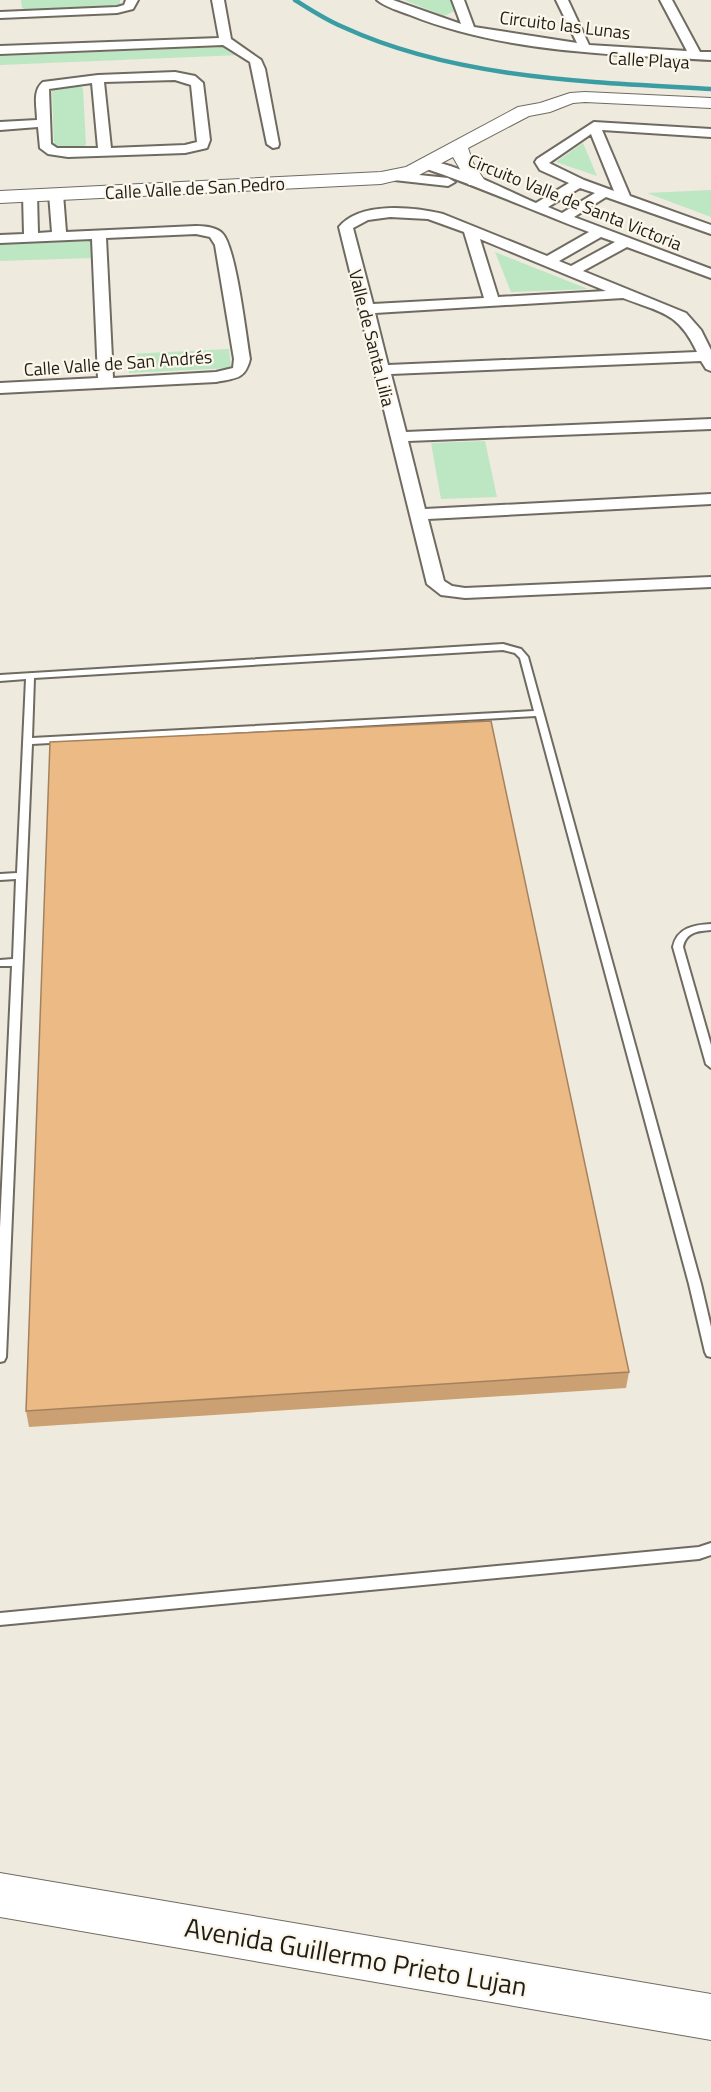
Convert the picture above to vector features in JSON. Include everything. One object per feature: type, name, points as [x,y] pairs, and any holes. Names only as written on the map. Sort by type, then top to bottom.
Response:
[{"type":"street","points":[[4,0],[1,15],[36,23],[54,23],[117,10],[129,7],[132,0]]},
{"type":"street","points":[[218,0],[225,41]]},
{"type":"street","name":"Circuito las Lunas","points":[[383,0],[426,17],[534,43],[585,49],[711,57]]},
{"type":"street","points":[[458,0],[469,29]]},
{"type":"street","points":[[562,0],[585,49]]},
{"type":"street","points":[[666,0],[696,56]]},
{"type":"street","points":[[36,23],[36,48]]},
{"type":"street","points":[[54,23],[57,48]]},
{"type":"street","points":[[0,50],[225,41],[255,60],[259,69],[273,144]]},
{"type":"street","points":[[175,76],[191,79],[199,87],[204,140],[199,146],[185,149],[68,153],[52,151],[45,145],[42,91],[47,85],[98,79],[175,76]]},
{"type":"street","points":[[98,79],[105,152]]},
{"type":"street","points":[[524,111],[532,102],[570,84]]},
{"type":"street","points":[[524,111],[544,108],[570,98],[585,97],[711,103]]},
{"type":"street","name":"Calle Valle de San Pedro","points":[[390,176],[426,164],[524,111]]},
{"type":"street","points":[[0,117],[43,119]]},
{"type":"street","points":[[0,126],[43,119]]},
{"type":"street","points":[[711,133],[594,126],[542,162],[544,167],[579,183],[711,230]]},
{"type":"street","points":[[594,126],[624,199]]},
{"type":"street","points":[[458,146],[464,163],[476,181]]},
{"type":"street","name":"Circuito Valle de Santa Victoria","points":[[426,164],[476,181],[503,195],[711,274]]},
{"type":"street","name":"Calle Valle de San Pedro","points":[[0,197],[345,181],[390,176],[451,182],[503,195]]},
{"type":"street","points":[[537,208],[579,183]]},
{"type":"street","points":[[563,218],[604,193]]},
{"type":"street","points":[[56,194],[59,235]]},
{"type":"street","points":[[30,195],[31,237]]},
{"type":"street","name":"Valle de Santa Lilia","points":[[709,361],[689,323],[681,316],[438,217],[411,212],[366,217],[350,222],[346,227],[346,235],[436,584],[447,591],[465,593],[711,582]]},
{"type":"street","name":"Calle Valle de San Andrés","points":[[0,239],[195,230],[218,234],[224,251],[242,359],[240,369],[228,375],[0,388]]},
{"type":"street","points":[[470,230],[492,301]]},
{"type":"street","points":[[549,261],[599,232]]},
{"type":"street","points":[[99,234],[106,383]]},
{"type":"street","points":[[572,271],[626,242]]},
{"type":"street","points":[[365,309],[629,294]]},
{"type":"street","points":[[381,370],[709,361]]},
{"type":"street","points":[[398,437],[711,424]]},
{"type":"street","points":[[418,514],[711,499]]},
{"type":"street","name":"Avenida Guillermo Prieto Lujan","points":[[0,1895],[711,2017]]},
{"type":"lane","points":[[0,678],[503,647],[518,651],[524,657],[695,1284],[711,1352]]},
{"type":"lane","points":[[0,1357],[4,1170],[18,962],[30,677]]},
{"type":"lane","points":[[28,741],[539,713]]},
{"type":"lane","points":[[0,877],[22,876]]},
{"type":"lane","points":[[711,927],[695,928],[685,933],[679,939],[678,947],[711,1064]]},
{"type":"lane","points":[[0,963],[18,962]]},
{"type":"lane","points":[[0,1619],[699,1553],[711,1549]]},
{"type":"green space","points":[[21,0],[120,0],[120,4],[114,7],[27,10],[22,8]]},
{"type":"green space","points":[[404,0],[451,0],[455,11],[444,16]]},
{"type":"green space","points":[[243,46],[240,55],[0,65],[0,56]]},
{"type":"green space","points":[[81,86],[86,145],[70,149],[54,147],[52,90]]},
{"type":"green space","points":[[583,143],[597,176],[556,162]]},
{"type":"green space","points":[[711,190],[711,217],[647,193]]},
{"type":"green space","points":[[91,241],[91,258],[0,261],[0,244]]},
{"type":"green space","points":[[495,252],[588,289],[511,292]]},
{"type":"green space","points":[[229,349],[231,368],[129,373],[128,354]]},
{"type":"green space","points":[[485,441],[497,497],[441,499],[431,443]]},
{"type":"building","points":[[491,721],[629,1372],[26,1411],[50,742]]},
{"type":"waterway","points":[[295,0],[337,24],[386,44],[431,58],[477,68],[571,80],[711,89]]}]
